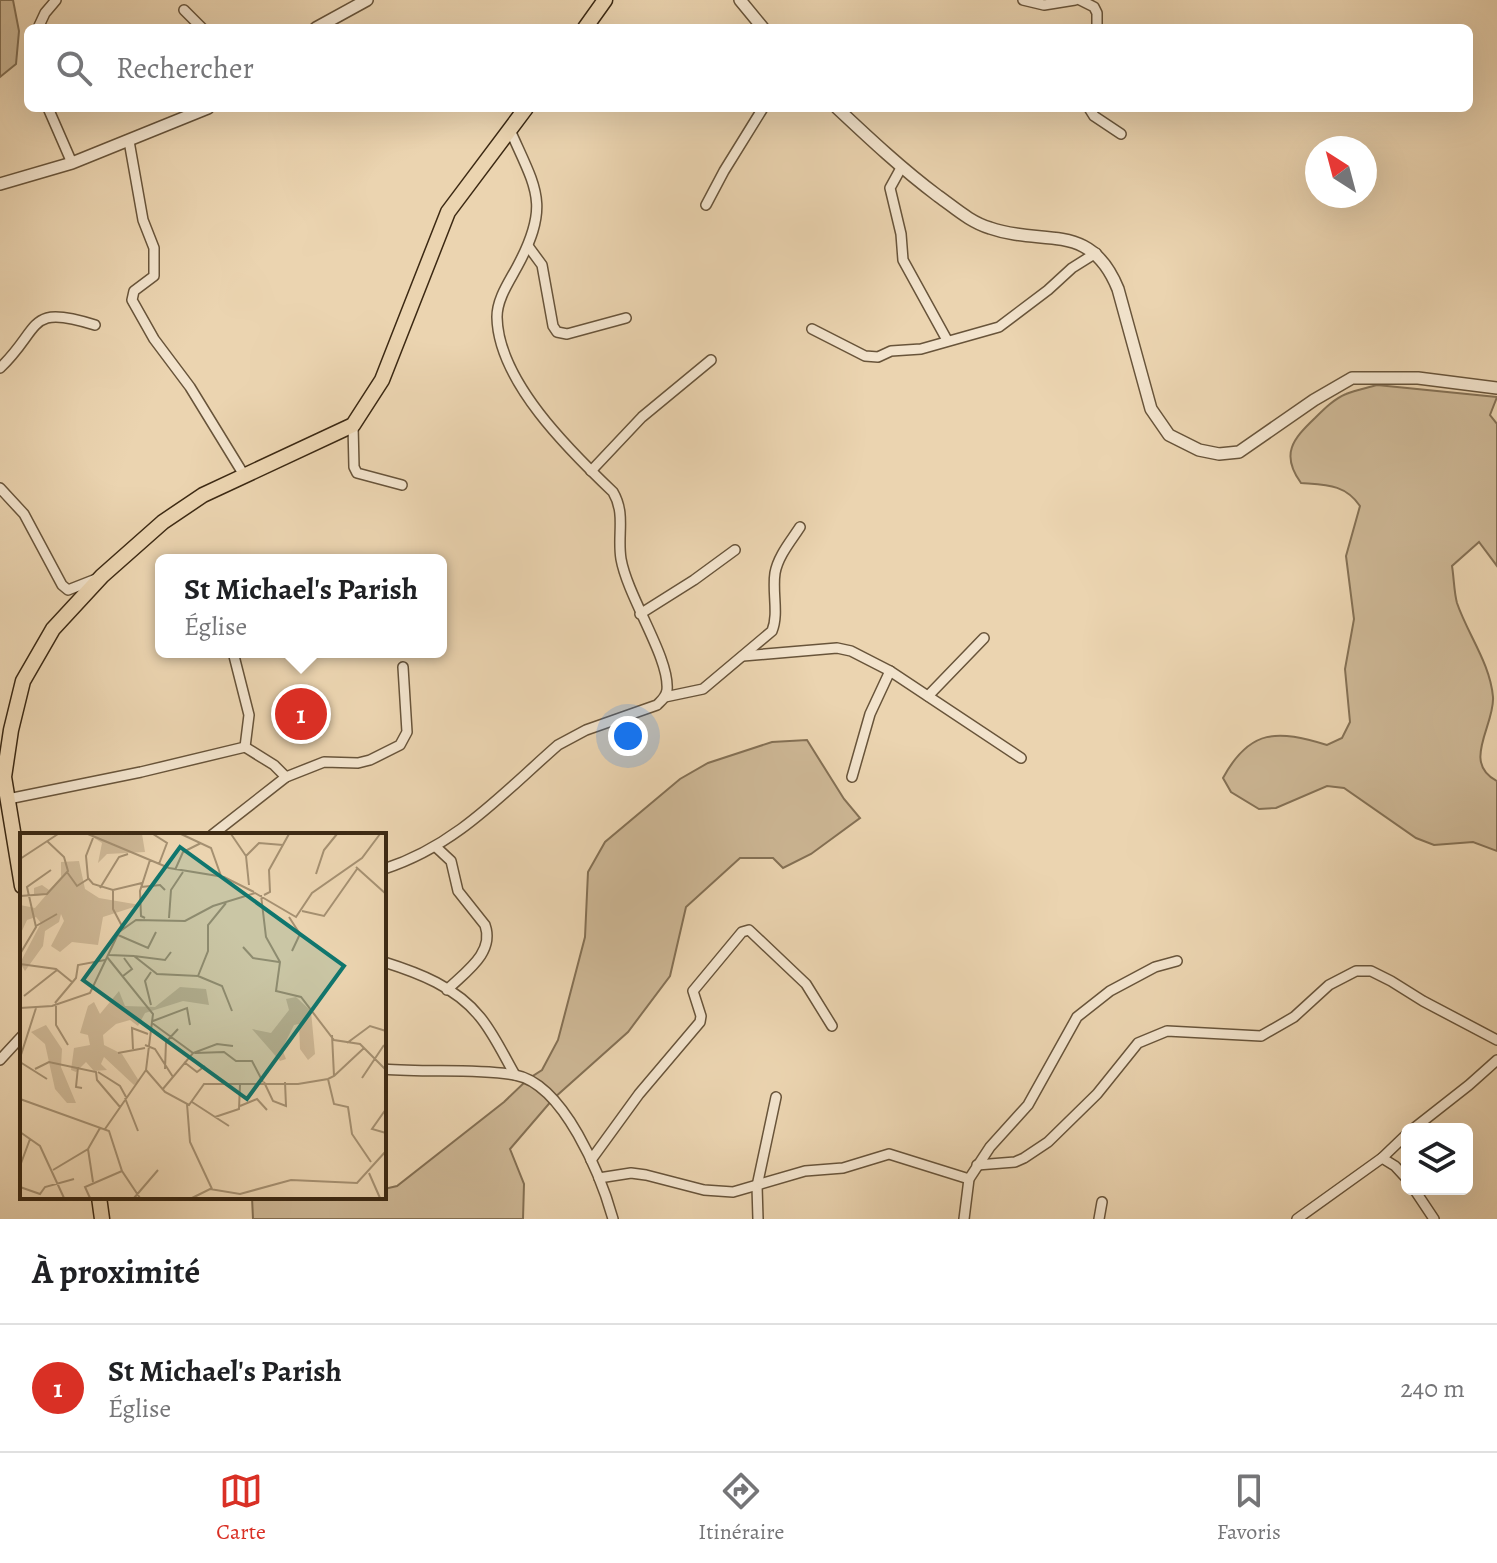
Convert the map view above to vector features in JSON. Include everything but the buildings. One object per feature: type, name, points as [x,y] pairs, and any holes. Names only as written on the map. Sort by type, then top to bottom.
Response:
[{"type":"highway","points":[[588,24],[605,0]]},
{"type":"highway","points":[[20,874],[2,778],[6,728],[23,681],[53,629],[102,576],[163,522],[203,495],[353,425],[382,380],[448,212],[523,112]]},
{"type":"highway","points":[[99,1199],[102,1219]]},
{"type":"street","points":[[40,24],[56,0]]},
{"type":"street","points":[[323,24],[367,0]]},
{"type":"street","points":[[740,0],[760,24]]},
{"type":"street","points":[[1023,0],[1044,5],[1078,0],[1094,7],[1097,24]]},
{"type":"street","points":[[184,10],[198,24]]},
{"type":"street","points":[[50,112],[72,163]]},
{"type":"street","points":[[0,184],[72,163],[198,112]]},
{"type":"street","points":[[706,205],[761,112]]},
{"type":"street","points":[[841,112],[901,168],[970,220],[1002,231],[1079,243],[1096,253],[1112,273],[1118,289],[1151,409],[1169,435],[1199,450],[1219,454],[1239,452],[1314,400],[1352,378],[1418,378],[1497,388]]},
{"type":"street","points":[[1092,112],[1121,134]]},
{"type":"street","points":[[386,868],[436,847],[474,820],[565,741],[586,730],[657,705],[665,697],[668,687],[660,656],[629,590],[620,557],[622,514],[619,502],[550,426],[526,393],[503,350],[497,317],[500,301],[528,246],[538,198],[510,130]]},
{"type":"street","points":[[129,141],[143,220],[154,248],[154,276],[134,291],[132,300],[154,339],[190,387],[244,475]]},
{"type":"street","points":[[901,168],[890,188],[901,234],[903,260],[947,340]]},
{"type":"street","points":[[528,246],[542,265],[553,326],[557,332],[567,334],[626,318]]},
{"type":"street","points":[[812,329],[865,356],[878,357],[891,351],[921,349],[999,327],[1072,268],[1096,253]]},
{"type":"street","points":[[0,368],[16,353],[32,326],[41,318],[66,316],[95,325]]},
{"type":"street","points":[[591,471],[642,417],[711,360]]},
{"type":"street","points":[[353,425],[354,467],[357,473],[402,485]]},
{"type":"street","points":[[0,488],[4,500],[24,514],[62,585],[68,590],[102,576]]},
{"type":"street","points":[[665,697],[703,689],[772,631],[775,623],[775,575],[778,564],[800,527]]},
{"type":"street","points":[[640,614],[735,550]]},
{"type":"street","points":[[928,696],[984,638]]},
{"type":"street","points":[[743,656],[837,648],[851,651],[890,671],[1021,758]]},
{"type":"street","points":[[235,658],[249,715],[245,747]]},
{"type":"street","points":[[215,833],[286,777],[324,762],[358,763],[370,760],[400,745],[407,732],[403,667]]},
{"type":"street","points":[[852,777],[870,714],[890,671]]},
{"type":"street","points":[[8,799],[245,747],[274,765],[286,777]]},
{"type":"street","points":[[436,847],[451,861],[455,884],[488,933],[481,956],[447,990]]},
{"type":"street","points":[[591,1160],[639,1094],[700,1022],[693,991],[742,932],[749,930],[806,984],[832,1026]]},
{"type":"street","points":[[964,1219],[969,1179],[977,1165],[1028,1105],[1077,1017],[1110,991],[1155,967],[1177,961]]},
{"type":"street","points":[[386,963],[421,973],[479,1016],[515,1075]]},
{"type":"street","points":[[977,1165],[1015,1162],[1048,1142],[1097,1094],[1138,1043],[1152,1035],[1167,1031],[1261,1036],[1294,1017],[1329,985],[1356,971],[1371,971],[1497,1040]]},
{"type":"street","points":[[0,1060],[20,1038]]},
{"type":"street","points":[[1421,1123],[1497,1060]]},
{"type":"street","points":[[386,1069],[515,1075],[535,1083],[553,1099],[575,1131],[599,1178],[613,1219]]},
{"type":"street","points":[[758,1219],[757,1186],[776,1097]]},
{"type":"street","points":[[1297,1219],[1382,1158],[1401,1140]]},
{"type":"street","points":[[599,1178],[631,1173],[721,1192],[746,1191],[795,1174],[843,1168],[889,1154],[969,1179]]},
{"type":"street","points":[[1382,1158],[1401,1172]]},
{"type":"street","points":[[1418,1195],[1434,1219]]},
{"type":"street","points":[[1099,1219],[1102,1202]]},
{"type":"shaded area","points":[[0,0],[13,0],[19,31],[16,64],[0,77]]},
{"type":"shaded area","points":[[1377,385],[1497,397],[1490,415],[1497,424],[1497,566],[1479,542],[1452,566],[1457,603],[1483,661],[1493,697],[1480,754],[1481,764],[1497,781],[1497,851],[1473,842],[1434,845],[1416,838],[1344,788],[1327,786],[1276,808],[1259,809],[1231,792],[1223,778],[1233,762],[1255,742],[1280,736],[1327,745],[1342,738],[1350,722],[1345,669],[1354,619],[1346,556],[1360,506],[1341,490],[1327,485],[1301,483],[1290,455],[1295,440],[1329,404],[1346,394]]},
{"type":"shaded area","points":[[807,740],[844,799],[860,818],[811,854],[783,868],[773,858],[740,858],[686,907],[670,976],[628,1032],[553,1099],[510,1149],[524,1184],[523,1219],[253,1219],[252,1199],[386,1199],[386,1189],[397,1186],[542,1070],[558,1040],[585,937],[588,872],[605,842],[680,779],[708,763],[772,742]]},
{"type":"place","name":"St Michael's Parish","points":[[301,714]]}]
